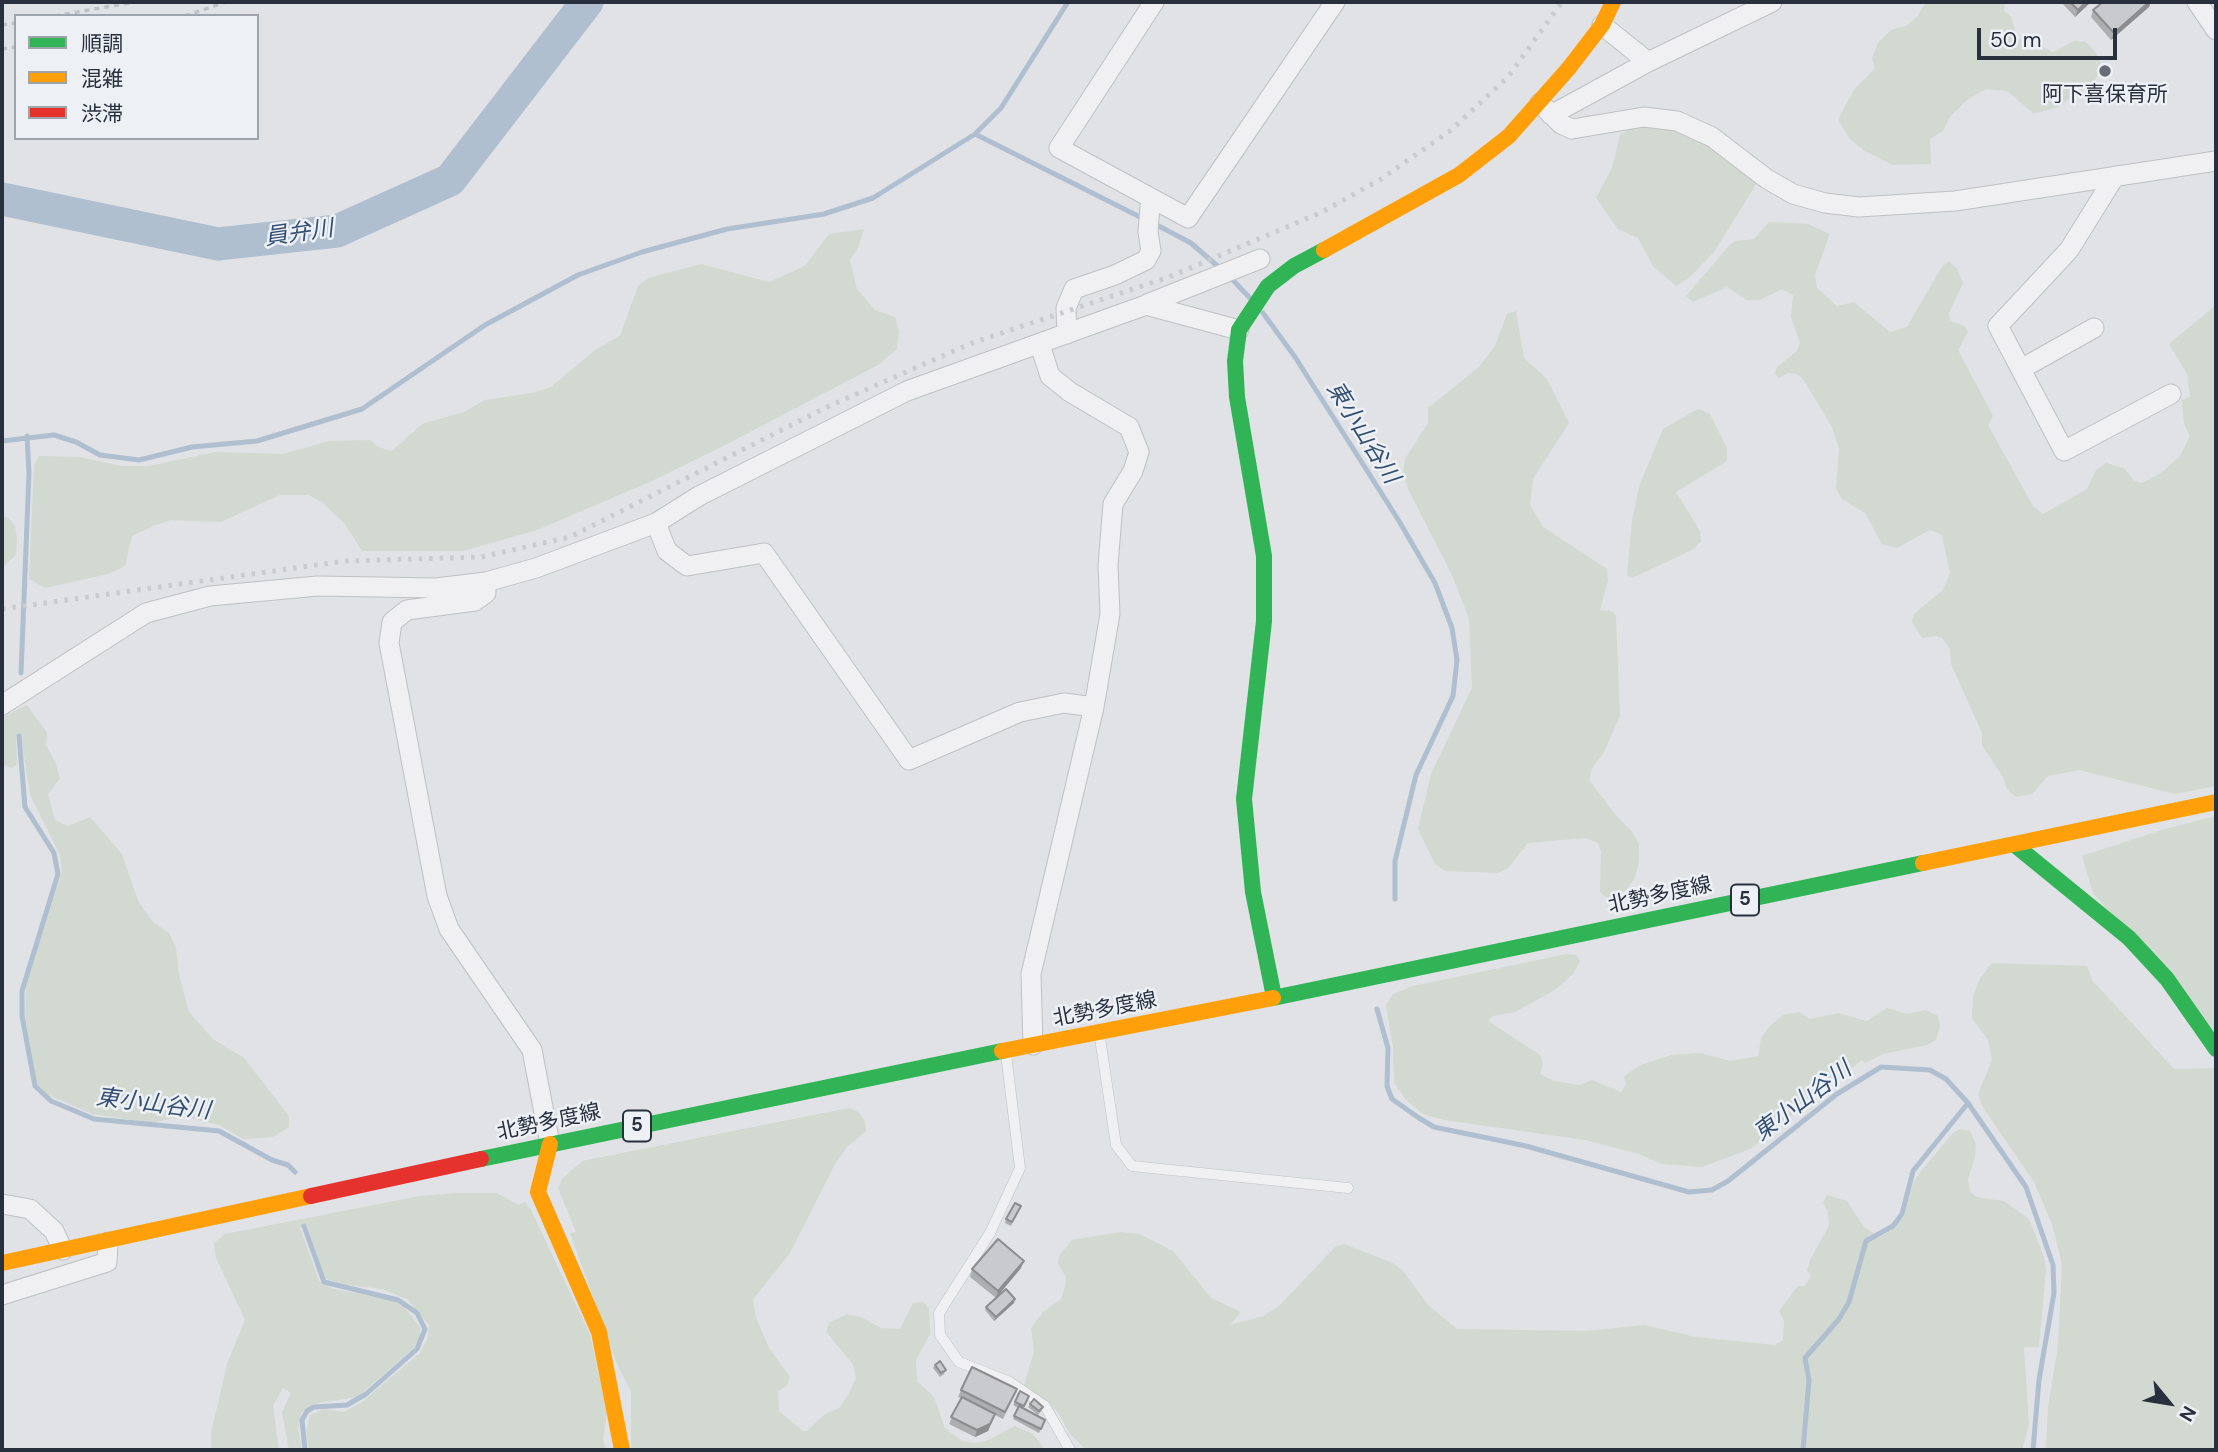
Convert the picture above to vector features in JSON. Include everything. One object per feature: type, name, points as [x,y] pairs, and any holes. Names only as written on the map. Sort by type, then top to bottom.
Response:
[{"type":"main road","points":[[1274,997],[1253,892],[1244,799],[1264,621],[1264,556],[1237,397],[1236,361],[1244,322],[1268,286],[1294,266],[1459,175],[1546,109],[1602,25],[1613,2]]},
{"type":"main road","name":"北勢多度線","points":[[2,1263],[550,1144],[1006,1050],[1100,1034],[2216,802]]},
{"type":"main road","points":[[2015,845],[2129,938],[2167,979],[2216,1049]]},
{"type":"main road","points":[[550,1144],[538,1192],[599,1332],[622,1450]]},
{"type":"street","points":[[1154,2],[1059,148],[1152,203],[1188,218],[1335,2]]},
{"type":"street","points":[[1772,2],[1546,109],[1572,129],[1644,117],[1677,121],[1712,138],[1767,179],[1793,194],[1836,204],[1896,207],[1943,202],[2216,161]]},
{"type":"street","points":[[2197,2],[2216,30]]},
{"type":"street","points":[[1602,25],[1648,62]]},
{"type":"street","points":[[2115,176],[2069,250],[1998,326],[2064,451],[2171,394]]},
{"type":"street","points":[[1067,334],[1066,308],[1074,289],[1115,275],[1146,260],[1151,251],[1148,232],[1152,203]]},
{"type":"street","points":[[2,705],[146,613],[210,596],[317,586],[436,587],[486,582],[536,568],[656,523],[699,496],[907,391],[1040,345],[1260,259]]},
{"type":"street","points":[[1146,305],[1244,322]]},
{"type":"street","points":[[2021,369],[2094,328]]},
{"type":"street","points":[[1032,1045],[1031,974],[1094,707],[1110,614],[1108,565],[1113,504],[1133,471],[1139,452],[1129,427],[1070,392],[1049,376],[1040,345]]},
{"type":"street","points":[[656,523],[667,551],[687,566],[764,554],[909,760],[1020,712],[1064,703],[1094,707]]},
{"type":"street","points":[[486,582],[486,593],[475,601],[407,610],[392,622],[389,643],[437,896],[449,929],[532,1050],[550,1144]]},
{"type":"street","points":[[2,1204],[30,1209],[54,1231],[63,1250]]},
{"type":"street","points":[[2,1295],[107,1262],[108,1242]]},
{"type":"lane","points":[[1100,1034],[1116,1145],[1132,1166],[1348,1188]]},
{"type":"lane","points":[[1006,1050],[1020,1168],[990,1233],[939,1313],[940,1335],[959,1362],[1010,1382],[1045,1406],[1070,1450]]},
{"type":"path","points":[[63,14],[105,4],[134,2]]},
{"type":"path","points":[[190,14],[226,2]]},
{"type":"shaded area","points":[[1926,2],[2005,2],[2004,11],[2010,15],[2017,36],[2027,45],[2037,44],[2053,52],[2074,41],[2086,42],[2096,53],[2102,67],[2095,80],[2058,107],[2041,112],[2033,113],[2007,91],[1986,89],[1968,99],[1950,117],[1943,131],[1930,139],[1931,164],[1893,165],[1865,151],[1850,139],[1838,120],[1853,91],[1875,68],[1872,58],[1878,43],[1891,30],[1906,26],[1917,17]]},
{"type":"shaded area","points":[[1665,126],[1705,144],[1757,183],[1714,252],[1690,277],[1676,286],[1653,266],[1638,238],[1618,229],[1596,198],[1612,168],[1620,135],[1633,127]]},
{"type":"shaded area","points":[[1769,222],[1808,224],[1830,234],[1815,275],[1817,288],[1837,306],[1854,302],[1890,332],[1907,327],[1941,268],[1949,261],[1957,269],[1963,283],[1949,313],[1950,321],[1964,326],[1968,332],[1958,350],[1993,416],[1988,425],[2033,506],[2043,514],[2087,489],[2096,470],[2106,463],[2124,468],[2134,481],[2142,483],[2161,473],[2180,456],[2190,436],[2184,424],[2182,400],[2190,397],[2187,374],[2169,344],[2216,305],[2216,786],[2175,794],[2079,770],[2048,776],[2032,794],[2016,797],[2007,789],[2003,777],[1982,745],[1982,733],[1951,664],[1950,649],[1942,638],[1922,638],[1912,622],[1914,614],[1943,590],[1950,573],[1942,535],[1930,530],[1897,548],[1882,544],[1865,513],[1841,498],[1836,488],[1839,449],[1832,427],[1803,379],[1797,374],[1788,373],[1779,378],[1775,374],[1777,367],[1797,351],[1800,343],[1791,317],[1793,295],[1782,289],[1760,300],[1747,300],[1727,287],[1693,302],[1686,296],[1728,247],[1735,241],[1754,239]]},
{"type":"shaded area","points":[[864,229],[858,248],[850,260],[857,289],[875,310],[895,317],[899,331],[897,349],[878,365],[729,443],[652,481],[537,530],[463,551],[362,551],[345,524],[323,503],[309,495],[280,495],[221,522],[170,520],[153,526],[132,536],[125,566],[108,574],[45,588],[29,579],[34,465],[39,456],[79,457],[122,466],[149,466],[215,452],[283,454],[329,441],[370,440],[378,447],[392,451],[422,424],[464,412],[485,400],[532,393],[551,387],[595,350],[620,336],[638,286],[648,278],[701,264],[769,282],[805,266],[829,234]]},
{"type":"shaded area","points":[[1516,311],[1524,358],[1547,379],[1569,423],[1533,479],[1530,505],[1543,527],[1607,569],[1608,581],[1600,610],[1613,612],[1616,616],[1620,716],[1603,754],[1592,768],[1589,780],[1618,818],[1631,830],[1639,844],[1639,861],[1635,878],[1626,890],[1608,899],[1600,892],[1601,851],[1598,843],[1585,838],[1528,843],[1508,868],[1498,873],[1445,871],[1435,864],[1418,829],[1431,774],[1472,688],[1469,618],[1451,573],[1409,491],[1403,474],[1405,459],[1428,423],[1428,408],[1479,367],[1495,346],[1507,314]]},
{"type":"shaded area","points":[[1698,409],[1710,414],[1727,448],[1727,461],[1676,492],[1700,531],[1701,542],[1692,550],[1632,578],[1627,575],[1632,520],[1640,484],[1663,429]]},
{"type":"shaded area","points":[[2,516],[9,518],[15,526],[17,539],[16,555],[2,568]]},
{"type":"shaded area","points":[[27,705],[47,733],[46,745],[60,778],[48,794],[55,820],[68,826],[90,817],[122,854],[138,901],[153,922],[169,933],[176,948],[179,975],[189,1012],[213,1039],[244,1058],[289,1116],[289,1127],[273,1137],[244,1139],[219,1125],[182,1116],[152,1123],[92,1114],[42,1092],[36,1081],[25,1016],[26,983],[62,872],[60,855],[30,795],[21,736],[16,736],[17,764],[12,768],[2,765],[2,717]]},
{"type":"shaded area","points":[[2216,816],[2216,1033],[2093,893],[2082,856],[2161,830]]},
{"type":"shaded area","points":[[1567,954],[1576,955],[1580,961],[1573,974],[1555,990],[1515,1012],[1493,1016],[1488,1021],[1540,1055],[1543,1064],[1540,1074],[1554,1081],[1580,1085],[1592,1080],[1621,1092],[1626,1085],[1624,1076],[1641,1065],[1671,1055],[1701,1053],[1730,1061],[1758,1056],[1761,1038],[1770,1026],[1783,1015],[1799,1012],[1810,1019],[1838,1013],[1867,1021],[1887,1008],[1907,1014],[1926,1010],[1938,1016],[1940,1027],[1936,1040],[1927,1045],[1883,1054],[1865,1063],[1862,1060],[1750,1149],[1702,1167],[1662,1164],[1639,1154],[1586,1140],[1444,1120],[1423,1114],[1407,1101],[1394,1083],[1393,1048],[1386,1005],[1393,994],[1413,986]]},
{"type":"shaded area","points":[[1992,963],[2087,966],[2092,980],[2174,1069],[2216,1068],[2216,1450],[2046,1450],[2048,1406],[2058,1346],[2062,1264],[2052,1224],[2034,1182],[1982,1106],[1978,1094],[1992,1060],[1988,1040],[1972,1018],[1973,997],[1980,978]]},
{"type":"shaded area","points":[[849,1108],[858,1112],[865,1121],[866,1131],[847,1147],[835,1164],[790,1253],[753,1299],[756,1318],[769,1348],[790,1377],[788,1384],[778,1392],[779,1411],[803,1431],[807,1431],[825,1414],[839,1408],[848,1395],[856,1378],[853,1364],[826,1332],[829,1323],[847,1314],[861,1317],[881,1328],[900,1329],[913,1303],[923,1302],[929,1308],[930,1334],[916,1360],[917,1381],[934,1397],[945,1428],[962,1441],[974,1443],[986,1441],[1015,1426],[1033,1434],[1045,1450],[631,1450],[631,1391],[618,1366],[570,1233],[576,1232],[558,1188],[562,1179],[582,1161]]},
{"type":"shaded area","points":[[1960,1129],[1970,1131],[1976,1144],[1975,1158],[1968,1179],[1970,1191],[1976,1197],[2004,1201],[2029,1219],[2044,1257],[2046,1269],[2039,1347],[2024,1347],[2029,1424],[2022,1450],[1086,1450],[1070,1434],[1057,1411],[1024,1385],[1034,1352],[1031,1328],[1043,1312],[1061,1299],[1065,1287],[1066,1277],[1058,1264],[1059,1256],[1072,1240],[1120,1232],[1139,1234],[1173,1251],[1211,1298],[1241,1312],[1230,1325],[1263,1316],[1279,1306],[1335,1247],[1344,1244],[1393,1263],[1404,1272],[1428,1305],[1457,1329],[1586,1331],[1644,1325],[1696,1337],[1775,1345],[1783,1340],[1784,1321],[1779,1311],[1798,1286],[1805,1286],[1811,1276],[1807,1270],[1811,1258],[1829,1226],[1828,1211],[1823,1203],[1827,1195],[1847,1201],[1864,1227],[1879,1237],[1891,1231],[1904,1217],[1913,1183],[1953,1133]]},
{"type":"shaded area","points":[[497,1193],[518,1205],[525,1202],[531,1210],[590,1335],[607,1413],[603,1439],[607,1450],[309,1450],[306,1433],[310,1415],[324,1409],[344,1412],[362,1402],[420,1353],[428,1338],[429,1325],[407,1299],[382,1289],[346,1285],[327,1279],[323,1275],[307,1225],[300,1228],[319,1281],[333,1289],[389,1299],[404,1307],[420,1327],[419,1339],[412,1350],[357,1397],[318,1403],[302,1412],[298,1429],[302,1450],[289,1450],[282,1412],[291,1393],[283,1388],[273,1406],[279,1450],[211,1450],[211,1433],[227,1364],[245,1320],[216,1258],[214,1243],[225,1234],[420,1196]]},
{"type":"building","points":[[2070,2],[2086,2],[2078,10]]},
{"type":"building","points":[[2103,2],[2149,2],[2114,33],[2093,10]]},
{"type":"building","points":[[1015,1203],[1021,1206],[1012,1222],[1006,1219]]},
{"type":"building","points":[[998,1239],[1024,1261],[998,1291],[972,1269]]},
{"type":"building","points":[[1006,1289],[1015,1299],[996,1317],[986,1307]]},
{"type":"building","points":[[940,1361],[946,1370],[941,1373],[935,1365]]},
{"type":"building","points":[[972,1367],[1017,1389],[1005,1412],[961,1390]]},
{"type":"building","points":[[1020,1391],[1029,1396],[1024,1406],[1015,1402]]},
{"type":"building","points":[[962,1397],[995,1414],[990,1424],[977,1430],[951,1417]]},
{"type":"building","points":[[1034,1399],[1043,1407],[1039,1411],[1030,1404]]},
{"type":"building","points":[[1019,1406],[1045,1420],[1041,1429],[1014,1416]]},
{"type":"waterway","name":"員弁川","points":[[2,199],[218,244],[337,231],[450,180],[587,2]]},
{"type":"waterway","points":[[2,441],[54,435],[76,442],[100,455],[139,460],[192,447],[257,441],[362,409],[485,325],[578,275],[642,252],[727,229],[824,214],[873,198],[975,134],[1001,108],[1068,2]]},
{"type":"waterway","name":"東小山谷川","points":[[975,134],[1144,219]]},
{"type":"waterway","name":"東小山谷川","points":[[1153,223],[1191,243],[1222,270]]},
{"type":"waterway","name":"東小山谷川","points":[[1230,277],[1249,297]]},
{"type":"waterway","name":"東小山谷川","points":[[1263,313],[1295,357],[1399,521],[1435,583],[1452,628],[1457,660],[1453,696],[1416,775],[1395,861],[1395,899]]},
{"type":"waterway","name":"東小山谷川","points":[[21,673],[29,473],[27,436]]},
{"type":"waterway","name":"東小山谷川","points":[[19,736],[25,807],[54,853],[58,874],[22,991],[22,1016],[35,1086],[51,1101],[94,1119],[219,1131],[272,1160],[288,1165],[295,1172]]},
{"type":"waterway","name":"東小山谷川","points":[[1377,1009],[1388,1048],[1387,1086],[1392,1099],[1434,1127],[1526,1146],[1689,1192],[1712,1190],[1728,1181],[1837,1094],[1881,1067],[1930,1070],[1946,1079],[1968,1103],[2026,1187],[2053,1265],[2054,1293],[2039,1380],[2033,1450]]},
{"type":"waterway","points":[[1803,1450],[1809,1380],[1805,1358],[1839,1319],[1849,1302],[1866,1241],[1893,1226],[1902,1214],[1913,1171],[1968,1103]]},
{"type":"waterway","name":"東小山谷川","points":[[304,1226],[324,1282],[398,1300],[417,1313],[425,1329],[417,1349],[366,1394],[347,1405],[314,1407],[307,1411],[302,1420],[305,1450]]},
{"type":"railway","points":[[2,609],[345,561],[481,557],[570,537],[829,406],[972,343],[1169,277],[1322,212],[1381,179],[1450,131],[1508,77],[1562,2]]},
{"type":"traffic: fast","points":[[1274,997],[1253,892],[1244,799],[1264,621],[1264,556],[1237,397],[1235,361],[1239,330],[1268,286],[1294,266],[1324,250]]},
{"type":"traffic: fast","points":[[2015,845],[2129,938],[2167,979],[2216,1049]]},
{"type":"traffic: fast","points":[[1273,998],[1923,863]]},
{"type":"traffic: fast","points":[[481,1159],[1002,1051]]},
{"type":"traffic: slow","points":[[1324,250],[1459,175],[1509,136],[1569,68],[1602,25],[1613,2]]},
{"type":"traffic: slow","points":[[1923,863],[2216,802]]},
{"type":"traffic: slow","points":[[1002,1051],[1273,998]]},
{"type":"traffic: slow","points":[[550,1144],[538,1192],[599,1332],[622,1450]]},
{"type":"traffic: slow","points":[[2,1263],[311,1196]]},
{"type":"traffic: jam","points":[[311,1196],[481,1159]]},
{"type":"place","name":"阿下喜保育所","points":[[2105,71]]}]
